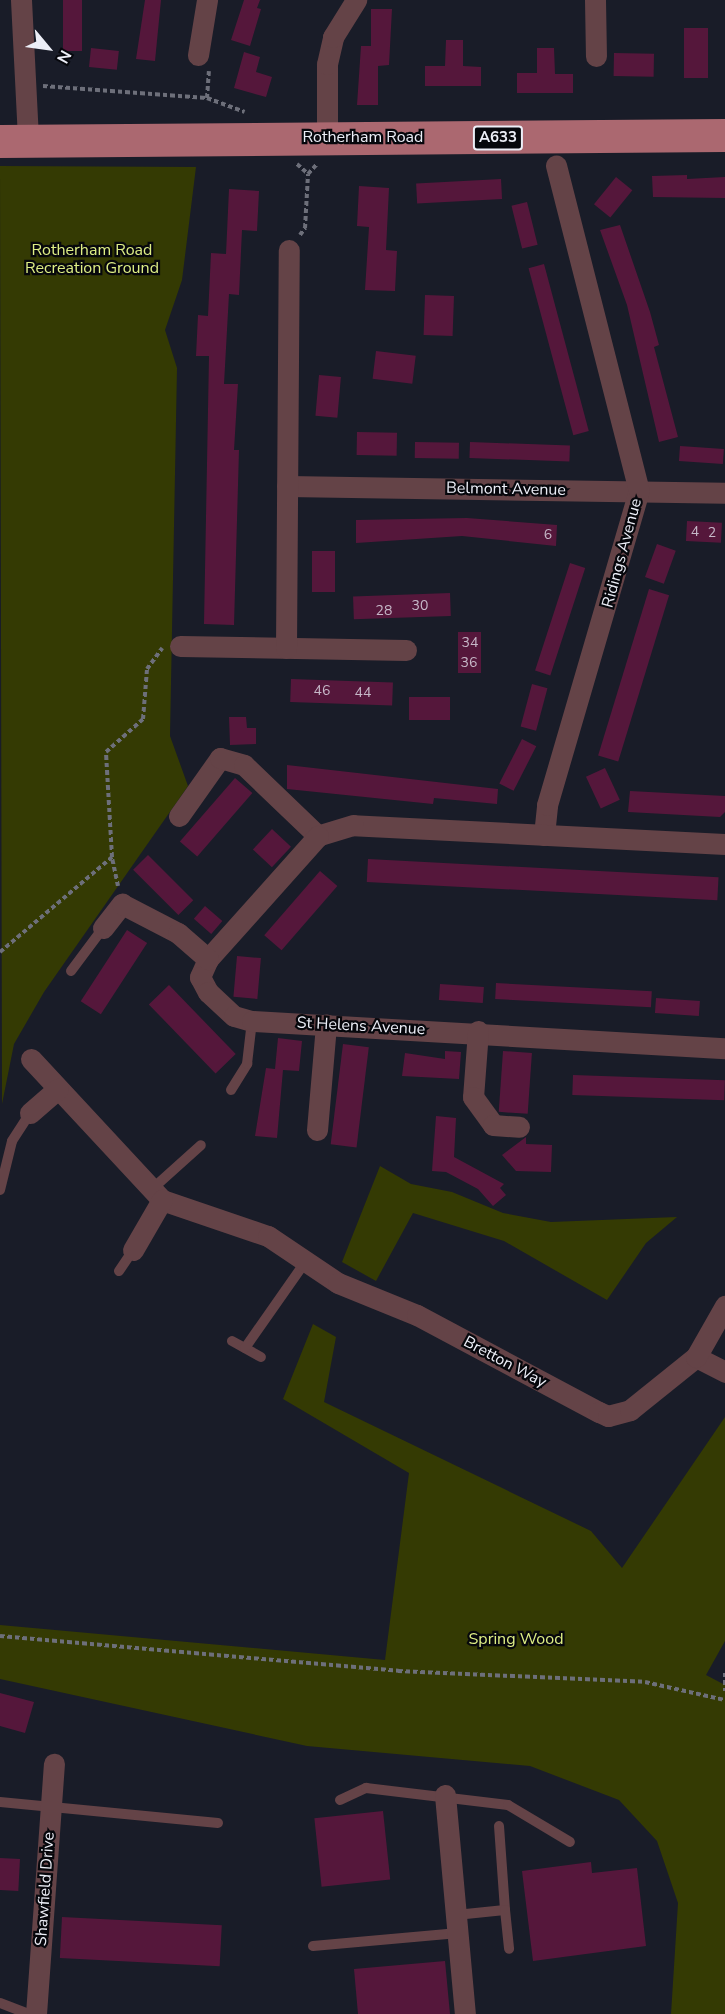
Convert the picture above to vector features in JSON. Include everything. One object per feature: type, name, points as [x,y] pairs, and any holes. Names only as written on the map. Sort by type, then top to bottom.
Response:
[{"type":"main road","name":"Rotherham Road","points":[[14,140],[725,135]]},
{"type":"street","points":[[14,140],[25,84],[21,0]]},
{"type":"street","points":[[198,55],[207,0]]},
{"type":"street","points":[[327,137],[327,64],[333,37],[356,0]]},
{"type":"street","points":[[595,0],[596,56]]},
{"type":"street","name":"Ridings Avenue","points":[[544,835],[547,805],[639,491],[556,165]]},
{"type":"street","points":[[286,648],[289,250]]},
{"type":"street","name":"Belmont Avenue","points":[[287,486],[725,493]]},
{"type":"street","points":[[180,645],[406,650]]},
{"type":"street","points":[[179,816],[220,758],[244,765],[318,836]]},
{"type":"street","points":[[104,928],[122,904],[178,933],[208,959],[318,836],[353,825],[725,844]]},
{"type":"street","name":"St Helens Avenue","points":[[208,959],[200,977],[208,992],[234,1016],[252,1021],[477,1032],[725,1048]]},
{"type":"street","points":[[317,1131],[326,1024]]},
{"type":"street","points":[[477,1032],[473,1097],[493,1125],[519,1126]]},
{"type":"street","name":"Bretton Way","points":[[31,1059],[156,1195],[268,1236],[357,1293],[417,1315],[608,1416],[630,1410],[696,1357],[725,1306]]},
{"type":"street","points":[[30,1113],[58,1089]]},
{"type":"street","points":[[133,1250],[156,1195]]},
{"type":"street","points":[[696,1357],[725,1372]]},
{"type":"street","name":"Shawfield Drive","points":[[36,2014],[54,1764]]},
{"type":"street","points":[[445,1795],[465,2014]]},
{"type":"lane","points":[[71,971],[104,928]]},
{"type":"lane","points":[[231,1090],[247,1064],[252,1021]]},
{"type":"lane","points":[[0,1190],[12,1141],[30,1113]]},
{"type":"lane","points":[[156,1195],[201,1145]]},
{"type":"lane","points":[[119,1271],[133,1250]]},
{"type":"lane","points":[[245,1348],[306,1261]]},
{"type":"lane","points":[[232,1341],[261,1357]]},
{"type":"lane","points":[[340,1800],[366,1788],[445,1795],[508,1805],[570,1842]]},
{"type":"lane","points":[[0,1803],[218,1823]]},
{"type":"lane","points":[[499,1826],[508,1949]]},
{"type":"lane","points":[[313,1946],[457,1924],[505,1910]]},
{"type":"lane","points":[[0,2003],[28,2014]]},
{"type":"path","points":[[25,84],[207,98]]},
{"type":"path","points":[[289,250],[305,228],[308,174],[326,156],[327,137]]},
{"type":"path","points":[[122,904],[112,857],[106,752],[143,719],[147,669],[166,642],[180,645]]},
{"type":"path","points":[[0,952],[112,857]]},
{"type":"path","points":[[0,1636],[398,1671],[645,1682],[725,1700]]},
{"type":"path","points":[[725,1673],[725,1691]]},
{"type":"green space","name":"Rotherham Road Recreation Ground","points":[[0,166],[196,167],[182,280],[165,330],[177,368],[170,736],[188,786],[44,992],[14,1044],[2,1104]]},
{"type":"green space","points":[[380,1166],[411,1184],[452,1192],[503,1213],[551,1222],[677,1217],[646,1243],[607,1300],[504,1241],[413,1213],[376,1281],[342,1262]]},
{"type":"green space","name":"Spring Wood","points":[[313,1324],[336,1337],[324,1402],[591,1531],[622,1568],[725,1417],[725,1641],[706,1675],[725,1685],[725,2014],[671,2014],[678,1903],[657,1841],[619,1800],[530,1766],[307,1746],[0,1679],[0,1625],[385,1660],[409,1473],[283,1399]]},
{"type":"building","points":[[63,0],[82,0],[82,51],[63,51]]},
{"type":"building","points":[[145,0],[161,0],[155,61],[136,59]]},
{"type":"building","points":[[244,0],[260,0],[257,8],[261,9],[250,46],[231,40]]},
{"type":"building","points":[[371,9],[392,9],[389,65],[378,66],[378,105],[357,105],[361,46],[371,46]]},
{"type":"building","points":[[684,28],[708,28],[708,78],[684,78]]},
{"type":"building","points":[[446,40],[463,40],[463,66],[481,67],[481,86],[425,86],[425,66],[445,66]]},
{"type":"building","points":[[91,48],[119,51],[117,70],[89,67]]},
{"type":"building","points":[[537,48],[554,48],[555,74],[573,74],[573,93],[517,93],[517,73],[537,73]]},
{"type":"building","points":[[244,52],[260,57],[256,72],[272,77],[266,97],[234,88]]},
{"type":"building","points":[[614,53],[654,54],[654,77],[614,76]]},
{"type":"building","points":[[687,175],[687,179],[725,177],[725,198],[653,197],[652,176]]},
{"type":"building","points":[[616,177],[632,190],[610,217],[594,204]]},
{"type":"building","points":[[501,179],[502,199],[417,203],[416,183]]},
{"type":"building","points":[[359,186],[389,188],[386,250],[397,251],[395,291],[365,290],[369,227],[357,226]]},
{"type":"building","points":[[229,189],[259,191],[257,231],[242,230],[239,295],[229,294],[224,384],[238,384],[234,450],[239,450],[234,625],[204,624],[209,356],[196,356],[198,315],[208,316],[211,253],[226,254]]},
{"type":"building","points":[[527,202],[538,245],[522,249],[511,206]]},
{"type":"building","points":[[620,225],[650,312],[659,345],[654,347],[678,437],[659,442],[627,305],[600,230]]},
{"type":"building","points":[[544,264],[589,431],[573,435],[529,268]]},
{"type":"building","points":[[425,295],[454,296],[453,336],[424,335]]},
{"type":"building","points":[[376,351],[416,356],[412,384],[373,379]]},
{"type":"building","points":[[319,375],[341,377],[337,418],[315,416]]},
{"type":"building","points":[[357,432],[397,433],[397,456],[357,455]]},
{"type":"building","points":[[415,442],[459,443],[459,459],[415,458]]},
{"type":"building","points":[[470,442],[570,445],[569,461],[469,458]]},
{"type":"building","points":[[680,446],[724,449],[723,464],[679,461]]},
{"type":"building","points":[[467,518],[557,525],[556,546],[462,536],[356,543],[356,520]]},
{"type":"building","points":[[687,521],[722,523],[721,543],[686,541]]},
{"type":"building","points":[[657,544],[676,551],[664,584],[645,577]]},
{"type":"building","points":[[312,551],[335,551],[335,592],[312,592]]},
{"type":"building","points":[[570,563],[585,568],[550,675],[535,670]]},
{"type":"building","points":[[649,589],[669,595],[618,762],[598,755]]},
{"type":"building","points":[[450,593],[451,616],[354,619],[353,596]]},
{"type":"building","points":[[458,632],[481,632],[481,673],[458,673]]},
{"type":"building","points":[[291,679],[393,683],[392,706],[290,702]]},
{"type":"building","points":[[532,684],[547,688],[536,731],[521,727]]},
{"type":"building","points":[[409,697],[450,697],[450,720],[409,720]]},
{"type":"building","points":[[229,717],[246,717],[247,728],[256,728],[256,744],[230,745]]},
{"type":"building","points":[[522,739],[536,746],[514,791],[499,784]]},
{"type":"building","points":[[287,765],[498,789],[497,804],[434,798],[433,804],[287,789]]},
{"type":"building","points":[[605,768],[620,800],[601,809],[586,777]]},
{"type":"building","points":[[235,778],[252,793],[197,856],[180,841]]},
{"type":"building","points":[[630,791],[725,796],[725,812],[720,817],[628,812]]},
{"type":"building","points":[[272,829],[291,847],[272,867],[253,849]]},
{"type":"building","points":[[148,855],[193,900],[178,915],[133,870]]},
{"type":"building","points":[[368,859],[719,877],[717,900],[367,882]]},
{"type":"building","points":[[320,871],[337,886],[282,950],[264,935]]},
{"type":"building","points":[[205,906],[222,921],[211,934],[194,919]]},
{"type":"building","points":[[127,930],[147,943],[101,1014],[81,1001]]},
{"type":"building","points":[[237,956],[261,958],[257,999],[233,997]]},
{"type":"building","points":[[496,983],[652,991],[651,1007],[495,999]]},
{"type":"building","points":[[440,984],[484,987],[483,1003],[439,1000]]},
{"type":"building","points":[[169,985],[236,1054],[216,1074],[149,1004]]},
{"type":"building","points":[[656,998],[700,1001],[699,1016],[655,1013]]},
{"type":"building","points":[[278,1038],[302,1041],[299,1071],[283,1070],[277,1138],[255,1136],[266,1068],[275,1069]]},
{"type":"building","points":[[343,1044],[369,1047],[356,1147],[331,1144]]},
{"type":"building","points":[[445,1051],[461,1052],[459,1079],[402,1076],[405,1053],[445,1059]]},
{"type":"building","points":[[503,1051],[532,1053],[528,1114],[499,1112]]},
{"type":"building","points":[[573,1075],[725,1080],[724,1100],[572,1095]]},
{"type":"building","points":[[436,1116],[456,1118],[454,1157],[504,1184],[500,1188],[506,1195],[493,1206],[478,1189],[446,1172],[432,1171]]},
{"type":"building","points":[[526,1137],[526,1144],[552,1145],[551,1172],[516,1171],[502,1155]]},
{"type":"building","points":[[0,1693],[34,1702],[25,1733],[0,1726]]},
{"type":"building","points":[[383,1811],[390,1880],[322,1887],[314,1818]]},
{"type":"building","points":[[0,1858],[20,1859],[18,1891],[0,1890]]},
{"type":"building","points":[[591,1862],[592,1873],[637,1868],[646,1946],[533,1961],[522,1871]]},
{"type":"building","points":[[62,1917],[222,1925],[220,1966],[60,1958]]},
{"type":"building","points":[[445,1961],[450,2014],[358,2014],[354,1969]]}]
